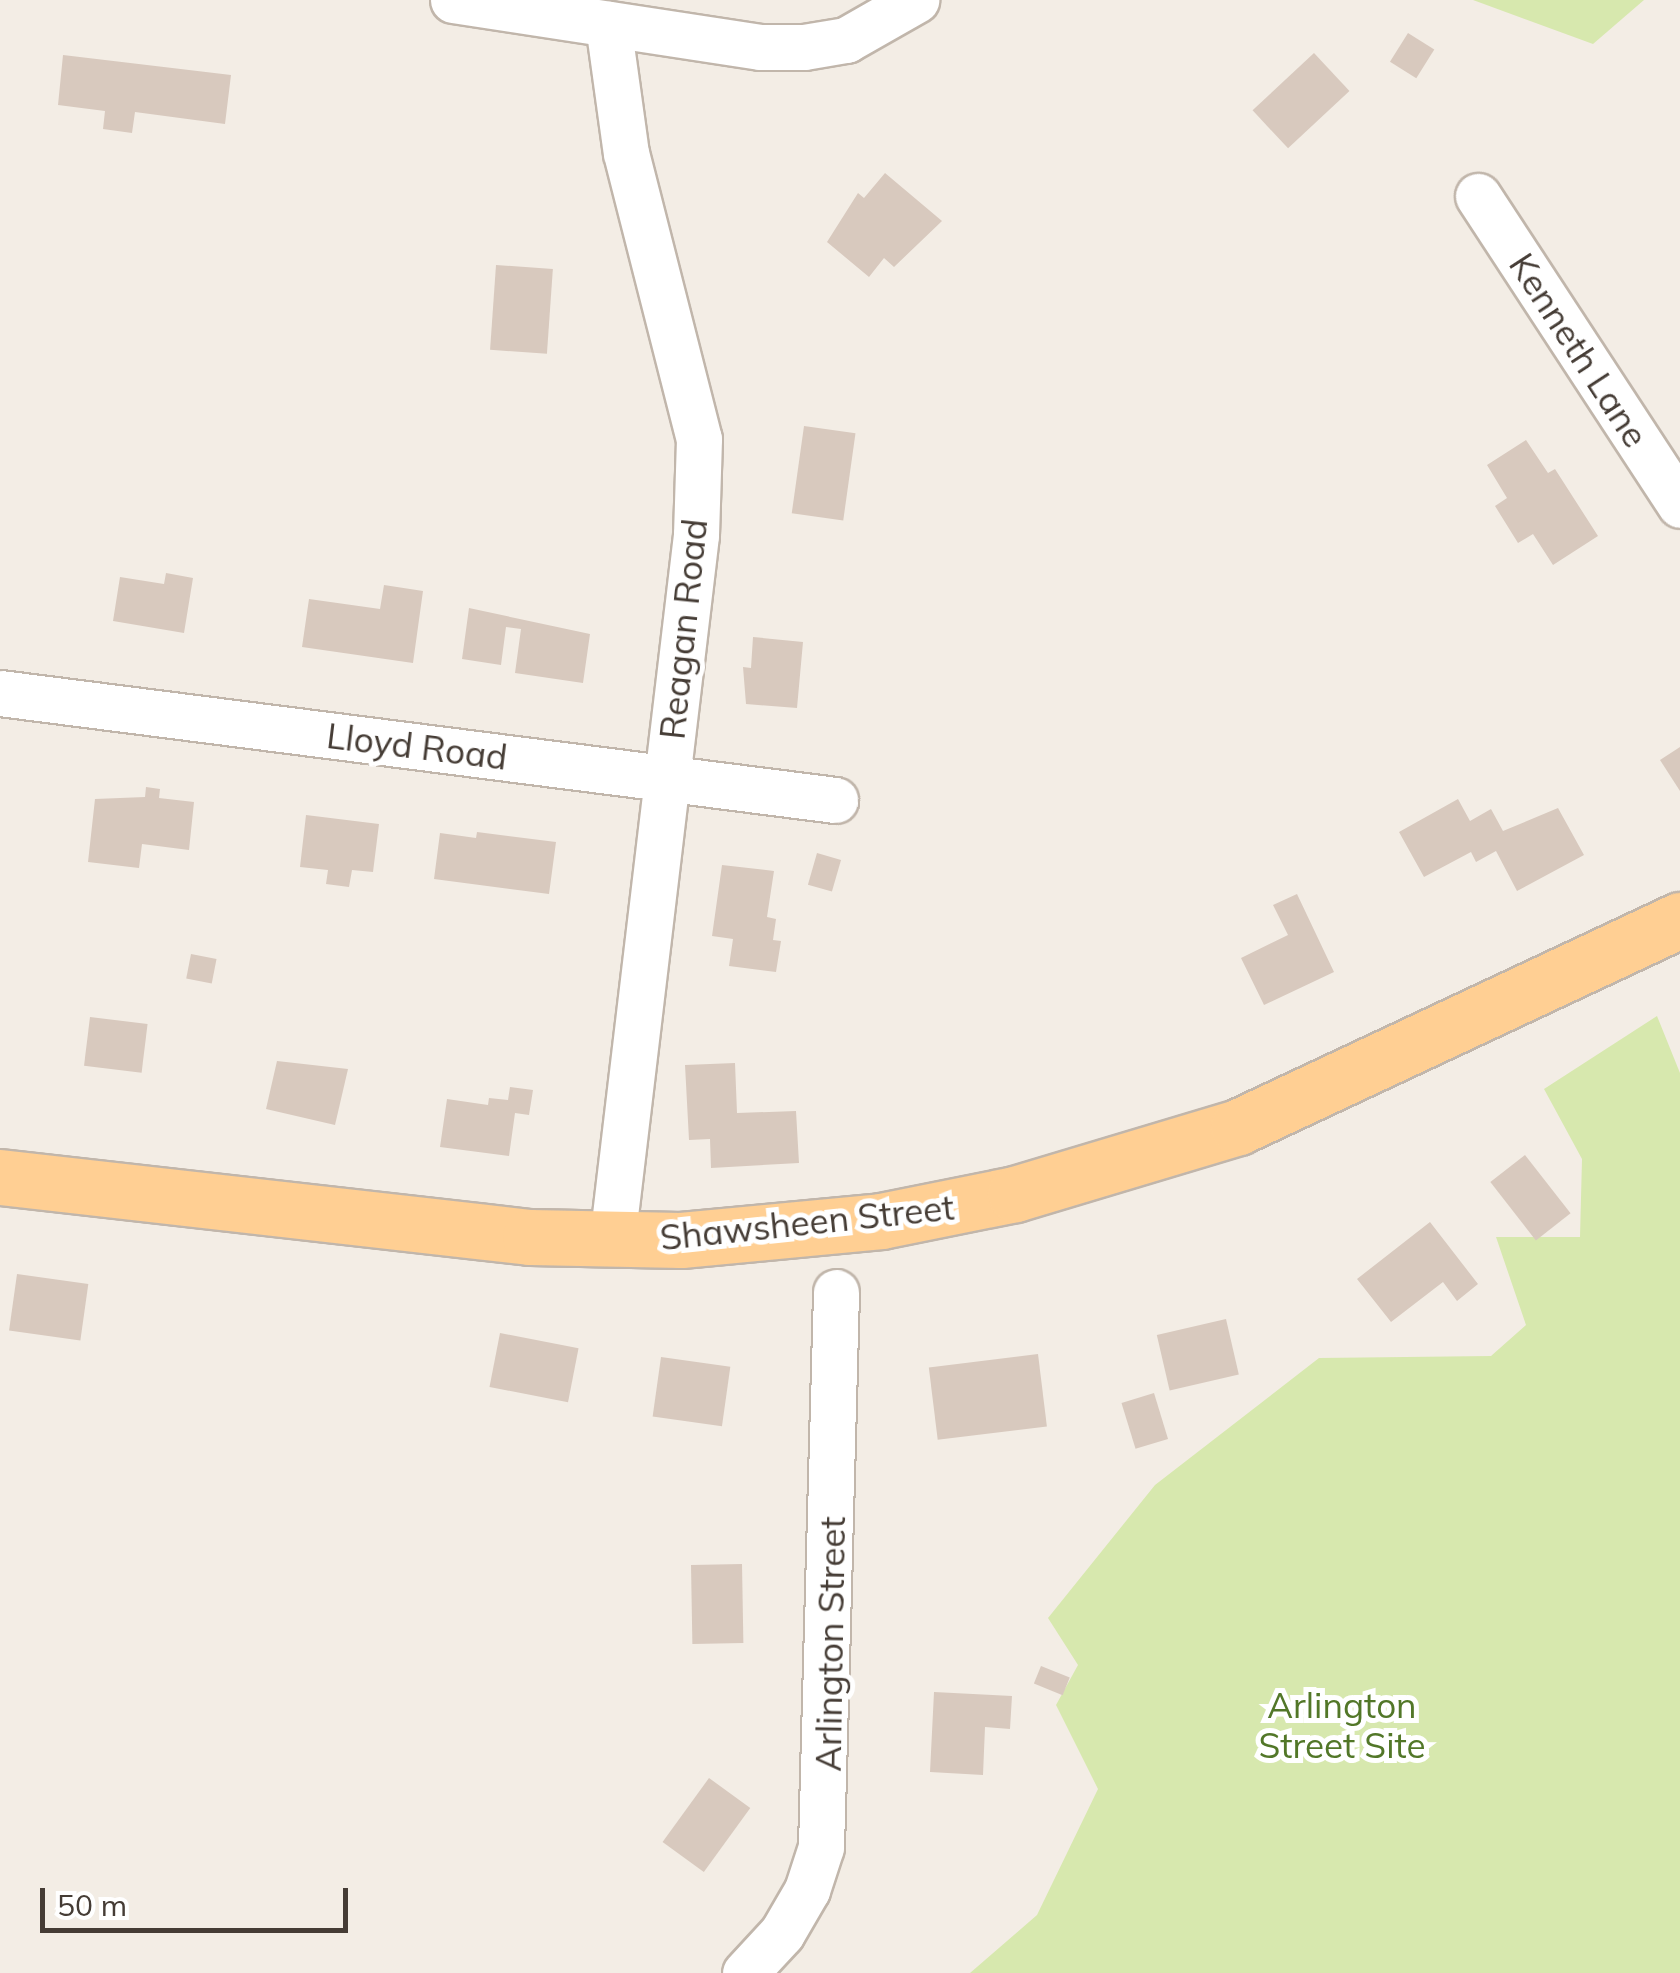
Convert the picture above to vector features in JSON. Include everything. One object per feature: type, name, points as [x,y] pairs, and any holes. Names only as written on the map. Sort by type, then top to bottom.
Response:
[{"type":"main road","name":"Shawsheen Street","points":[[0,1177],[371,1224],[612,1241],[748,1236],[950,1209],[1238,1128],[1680,920]]},
{"type":"street","points":[[453,0],[804,48],[846,40],[916,0]]},
{"type":"street","name":"Reagan Road","points":[[608,24],[626,153],[698,439],[696,534],[612,1241]]},
{"type":"street","name":"Kenneth Lane","points":[[1478,196],[1680,504]]},
{"type":"street","name":"Lloyd Road","points":[[0,693],[834,800]]},
{"type":"street","name":"Arlington Street","points":[[745,1973],[782,1933],[807,1890],[821,1847],[836,1292]]},
{"type":"green space","points":[[1473,0],[1644,0],[1593,44]]},
{"type":"green space","name":"Arlington Street Site","points":[[1657,1016],[1680,1073],[1680,1973],[970,1973],[1037,1915],[1098,1789],[1056,1705],[1078,1665],[1048,1618],[1155,1485],[1319,1358],[1491,1356],[1526,1325],[1496,1237],[1580,1237],[1582,1159],[1544,1089]]},
{"type":"building","points":[[1408,33],[1434,49],[1416,78],[1390,62]]},
{"type":"building","points":[[1314,53],[1349,91],[1288,148],[1253,110]]},
{"type":"building","points":[[63,55],[231,75],[225,124],[135,112],[132,133],[103,129],[105,111],[58,105]]},
{"type":"building","points":[[885,173],[942,221],[894,267],[884,258],[869,277],[827,242],[858,193],[864,198]]},
{"type":"building","points":[[496,265],[553,269],[547,354],[490,350]]},
{"type":"building","points":[[804,426],[855,433],[843,520],[792,513]]},
{"type":"building","points":[[1526,440],[1548,473],[1555,469],[1598,536],[1553,565],[1533,534],[1518,543],[1495,506],[1507,498],[1487,465]]},
{"type":"building","points":[[166,573],[193,578],[184,633],[113,621],[120,577],[164,584]]},
{"type":"building","points":[[384,585],[423,591],[413,663],[302,647],[309,599],[380,609]]},
{"type":"building","points":[[469,608],[590,634],[583,683],[515,673],[521,629],[506,627],[501,665],[462,659]]},
{"type":"building","points":[[753,637],[803,642],[797,708],[746,704],[743,667],[751,668]]},
{"type":"building","points":[[1680,747],[1680,791],[1660,760]]},
{"type":"building","points":[[146,787],[160,789],[159,798],[194,802],[189,850],[142,844],[139,868],[88,862],[95,799],[145,797]]},
{"type":"building","points":[[1458,799],[1470,821],[1491,809],[1503,831],[1558,808],[1584,855],[1517,891],[1496,851],[1476,862],[1471,852],[1424,877],[1399,832]]},
{"type":"building","points":[[306,815],[379,824],[373,872],[352,870],[349,887],[326,884],[328,870],[300,867]]},
{"type":"building","points":[[477,832],[556,842],[549,894],[434,879],[440,833],[476,838]]},
{"type":"building","points":[[817,853],[841,860],[832,892],[808,885]]},
{"type":"building","points":[[722,865],[774,871],[767,917],[776,919],[773,940],[781,941],[776,972],[729,966],[733,939],[712,936]]},
{"type":"building","points":[[1297,894],[1334,972],[1264,1005],[1241,958],[1288,935],[1273,905]]},
{"type":"building","points":[[191,954],[217,959],[212,984],[186,979]]},
{"type":"building","points":[[90,1017],[148,1024],[142,1073],[84,1066]]},
{"type":"building","points":[[277,1061],[348,1069],[335,1125],[266,1109]]},
{"type":"building","points":[[735,1063],[737,1113],[796,1111],[799,1163],[711,1168],[710,1139],[689,1140],[685,1065]]},
{"type":"building","points":[[510,1087],[533,1090],[529,1115],[515,1113],[509,1156],[440,1147],[447,1099],[488,1105],[489,1098],[508,1100]]},
{"type":"building","points":[[1525,1155],[1571,1213],[1536,1240],[1490,1182]]},
{"type":"building","points":[[1430,1222],[1478,1284],[1457,1301],[1443,1282],[1391,1322],[1357,1279]]},
{"type":"building","points":[[17,1274],[88,1284],[80,1340],[9,1330]]},
{"type":"building","points":[[1226,1319],[1239,1375],[1170,1391],[1157,1335]]},
{"type":"building","points":[[500,1333],[579,1348],[568,1402],[490,1387]]},
{"type":"building","points":[[1038,1354],[1047,1426],[938,1440],[929,1367]]},
{"type":"building","points":[[661,1357],[730,1367],[722,1426],[653,1416]]},
{"type":"building","points":[[1154,1393],[1168,1439],[1136,1449],[1121,1403]]},
{"type":"building","points":[[742,1564],[743,1643],[692,1644],[691,1565]]},
{"type":"building","points":[[1041,1666],[1070,1678],[1063,1695],[1034,1684]]},
{"type":"building","points":[[934,1692],[1012,1696],[1010,1729],[985,1727],[983,1775],[930,1772]]},
{"type":"building","points":[[709,1778],[750,1808],[704,1872],[663,1842]]}]
